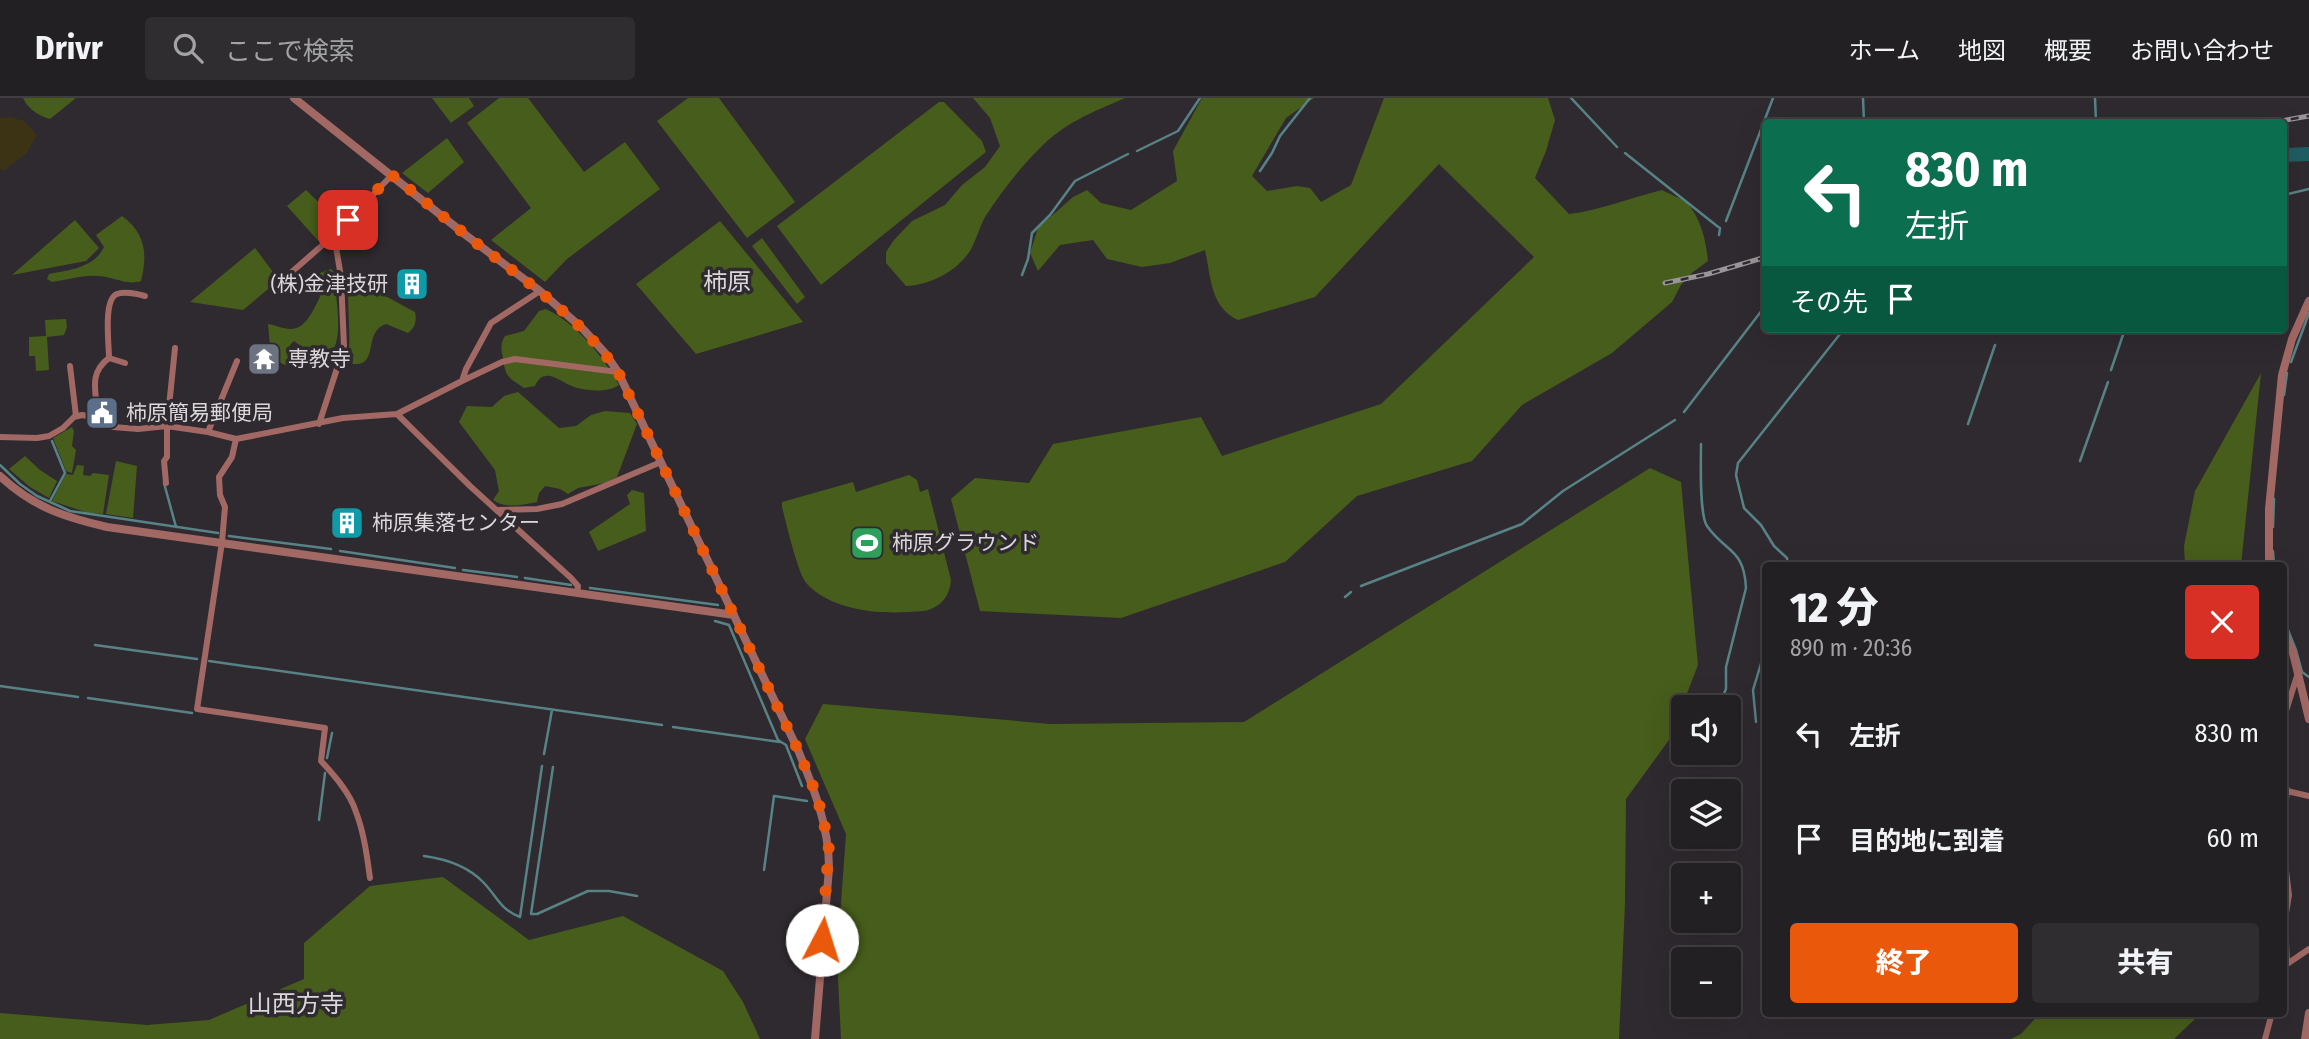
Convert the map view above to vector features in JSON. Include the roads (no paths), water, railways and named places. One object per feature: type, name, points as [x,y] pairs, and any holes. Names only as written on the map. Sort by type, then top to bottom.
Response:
[{"type":"street","points":[[294,98],[467,236],[540,290],[583,329],[618,372],[817,796],[829,844],[815,1039]]},
{"type":"street","points":[[286,277],[334,235],[392,175]]},
{"type":"street","points":[[319,424],[344,347],[341,277],[334,235]]},
{"type":"street","points":[[462,381],[491,323],[540,290]]},
{"type":"street","points":[[99,418],[95,373],[108,358],[110,300],[116,294],[145,296]]},
{"type":"street","points":[[2269,562],[2270,496],[2282,375],[2292,339],[2309,301]]},
{"type":"street","points":[[166,483],[164,461],[167,457],[167,426],[175,348]]},
{"type":"street","points":[[108,358],[125,363]]},
{"type":"street","points":[[0,437],[49,436],[76,416],[82,415],[99,418],[113,427],[138,429],[167,426],[236,439],[343,418],[397,415],[502,362],[515,359],[618,372]]},
{"type":"street","points":[[208,432],[237,361]]},
{"type":"street","points":[[70,366],[76,416]]},
{"type":"street","points":[[397,415],[571,578],[578,586],[577,593]]},
{"type":"street","points":[[236,439],[232,457],[219,477],[220,495],[225,508],[222,542],[197,709],[325,728],[321,761],[335,776],[356,810],[370,878]]},
{"type":"street","points":[[497,510],[562,505],[661,462]]},
{"type":"street","points":[[0,476],[16,491],[47,510],[81,521],[183,539],[222,542],[330,560],[734,615]]},
{"type":"street","points":[[2287,640],[2293,653],[2309,719]]},
{"type":"street","points":[[2287,708],[2297,676]]},
{"type":"street","points":[[2287,791],[2309,796]]},
{"type":"street","points":[[2287,879],[2287,907]]},
{"type":"street","points":[[2287,966],[2309,949]]},
{"type":"street","points":[[2305,1039],[2309,1013]]},
{"type":"street","points":[[2265,1039],[2271,1017]]},
{"type":"waterway","points":[[1137,151],[1178,131],[1200,98]]},
{"type":"waterway","points":[[1260,171],[1280,136],[1310,98]]},
{"type":"waterway","points":[[1571,98],[1617,147]]},
{"type":"waterway","points":[[1765,119],[1773,98]]},
{"type":"waterway","points":[[1863,98],[1864,119]]},
{"type":"waterway","points":[[2095,98],[2096,119]]},
{"type":"waterway","points":[[1726,221],[1762,127]]},
{"type":"waterway","points":[[1625,153],[1720,228],[1719,235]]},
{"type":"waterway","points":[[1022,275],[1028,259],[1032,233],[1050,215],[1075,181],[1128,154]]},
{"type":"waterway","points":[[2287,155],[2309,154]]},
{"type":"waterway","points":[[2287,194],[2309,189]]},
{"type":"waterway","points":[[1684,412],[1762,310]]},
{"type":"waterway","points":[[2291,362],[2309,313]]},
{"type":"waterway","points":[[1788,562],[1761,525],[1744,508],[1736,475],[1738,463],[1841,333]]},
{"type":"waterway","points":[[2111,370],[2124,333]]},
{"type":"waterway","points":[[1968,424],[1995,345]]},
{"type":"waterway","points":[[2284,395],[2287,373]]},
{"type":"waterway","points":[[2080,461],[2108,382]]},
{"type":"waterway","points":[[1361,586],[1522,524],[1563,491],[1675,420]]},
{"type":"waterway","points":[[50,501],[65,473],[52,441]]},
{"type":"waterway","points":[[1701,444],[1704,520],[1714,535],[1738,558],[1745,575],[1746,588],[1726,667],[1723,695]]},
{"type":"waterway","points":[[0,465],[37,496],[70,511],[218,533]]},
{"type":"waterway","points":[[164,483],[176,527]]},
{"type":"waterway","points":[[2273,527],[2274,499]]},
{"type":"waterway","points":[[229,536],[331,549]]},
{"type":"waterway","points":[[340,551],[455,568]]},
{"type":"waterway","points":[[2273,551],[2274,562]]},
{"type":"waterway","points":[[463,570],[517,577]]},
{"type":"waterway","points":[[525,578],[571,585]]},
{"type":"waterway","points":[[590,588],[718,605]]},
{"type":"waterway","points":[[1345,597],[1351,592]]},
{"type":"waterway","points":[[715,621],[729,625],[778,740],[786,745],[802,786]]},
{"type":"waterway","points":[[2287,628],[2302,672],[2309,677]]},
{"type":"waterway","points":[[95,645],[197,659]]},
{"type":"waterway","points":[[1756,722],[1753,690],[1762,660]]},
{"type":"waterway","points":[[209,661],[662,725]]},
{"type":"waterway","points":[[0,686],[78,697]]},
{"type":"waterway","points":[[88,698],[192,713]]},
{"type":"waterway","points":[[544,754],[552,710]]},
{"type":"waterway","points":[[673,727],[780,742]]},
{"type":"waterway","points":[[327,758],[332,733]]},
{"type":"waterway","points":[[424,856],[441,859],[471,872],[504,907],[520,917],[542,766]]},
{"type":"waterway","points":[[553,767],[531,914],[537,914],[588,891],[609,891],[637,896]]},
{"type":"waterway","points":[[319,820],[325,773]]},
{"type":"waterway","points":[[764,870],[774,796],[807,801]]},
{"type":"railway","points":[[2287,120],[2309,116]]},
{"type":"railway","points":[[1665,283],[1762,258]]},
{"type":"place","name":"(株)金津技研","points":[[412,284]]},
{"type":"place","name":"専教寺","points":[[264,359]]},
{"type":"place","name":"柿原簡易郵便局","points":[[102,413]]},
{"type":"place","name":"柿原集落センター","points":[[347,523]]},
{"type":"place","name":"柿原グラウンド","points":[[867,543]]},
{"type":"district","name":"柿原","points":[[727,282]]},
{"type":"district","name":"山西方寺","points":[[296,1004]]}]
